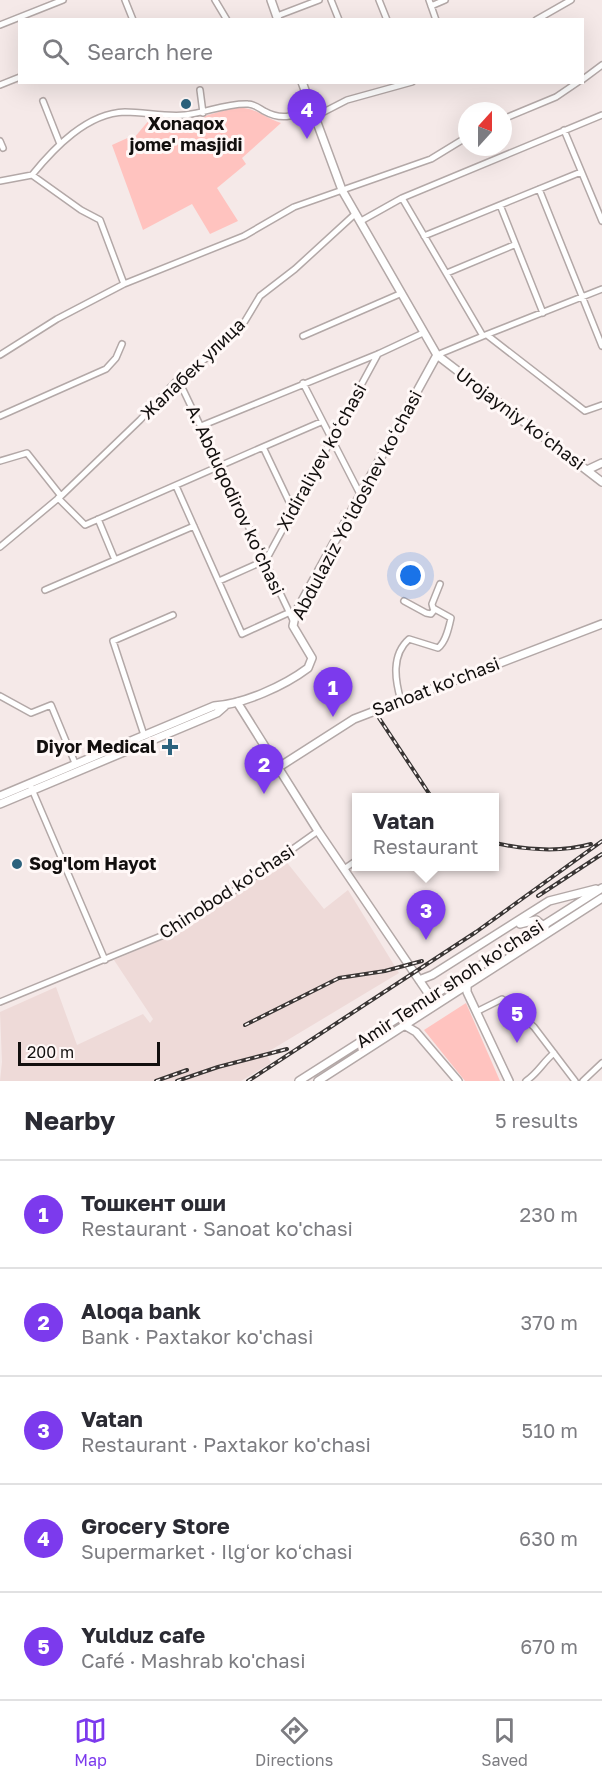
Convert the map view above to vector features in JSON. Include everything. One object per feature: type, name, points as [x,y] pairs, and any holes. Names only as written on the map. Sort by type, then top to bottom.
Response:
[{"type":"main road","points":[[271,0],[278,18]]},
{"type":"main road","points":[[303,84],[342,190],[437,356]]},
{"type":"main road","name":"Urоjayniy koʻchasi","points":[[437,356],[602,482]]},
{"type":"main road","name":"Abdulaziz Yoʻldoshev koʻchasi","points":[[0,804],[133,743],[144,735],[214,706],[237,702],[281,684],[308,668],[312,658],[292,626],[293,620],[437,356]]},
{"type":"main road","points":[[587,470],[602,463]]},
{"type":"main road","name":"Sanoat ko'chasi","points":[[279,767],[354,719],[602,624]]},
{"type":"main road","points":[[237,702],[318,831],[430,996]]},
{"type":"main road","name":"Abdulaziz Yoʻldoshev koʻchasi","points":[[0,796],[32,788],[75,763],[217,713],[226,705]]},
{"type":"main road","points":[[419,980],[432,975],[549,901],[602,888]]},
{"type":"main road","name":"Amir Temur shoh ko'chasi","points":[[299,1081],[542,924],[602,888]]},
{"type":"main road","name":"Amir Temur shoh ko'chasi","points":[[318,1081],[602,898]]},
{"type":"main road","points":[[419,980],[430,981],[524,921],[536,920],[548,931]]},
{"type":"main road","points":[[467,986],[476,1012],[509,1081]]},
{"type":"main road","points":[[404,1025],[416,1032],[458,1081]]},
{"type":"street","points":[[0,25],[63,0]]},
{"type":"street","points":[[125,0],[132,18]]},
{"type":"street","points":[[215,0],[226,18]]},
{"type":"street","points":[[278,18],[319,0]]},
{"type":"street","points":[[331,0],[338,18]]},
{"type":"street","points":[[379,0],[386,18]]},
{"type":"street","points":[[435,18],[430,3],[445,0]]},
{"type":"street","points":[[540,18],[571,0]]},
{"type":"street","points":[[584,78],[602,65]]},
{"type":"street","points":[[0,85],[18,78]]},
{"type":"street","points":[[0,181],[32,175],[50,151],[60,144],[93,122],[122,112],[178,116],[203,113],[229,105],[251,103],[277,118],[288,118],[313,113],[347,100],[405,84]]},
{"type":"street","points":[[512,115],[556,98],[575,84]]},
{"type":"street","points":[[200,90],[203,113]]},
{"type":"street","points":[[43,101],[60,144]]},
{"type":"street","points":[[361,221],[402,198],[602,115]]},
{"type":"street","points":[[564,130],[602,221]]},
{"type":"street","points":[[0,141],[3,148]]},
{"type":"street","points":[[0,355],[57,319],[124,284],[244,236],[294,207],[431,159],[458,142]]},
{"type":"street","points":[[424,236],[581,172]]},
{"type":"street","points":[[32,175],[81,210],[100,220],[124,284]]},
{"type":"street","points":[[539,189],[602,345]]},
{"type":"street","points":[[402,198],[485,336],[585,411],[602,405]]},
{"type":"street","points":[[500,205],[543,313]]},
{"type":"street","name":"Жалабек улица","points":[[0,547],[60,497],[140,420],[178,379],[220,348],[245,321],[260,296],[295,269],[356,214]]},
{"type":"street","points":[[447,273],[514,244]]},
{"type":"street","points":[[437,356],[602,289]]},
{"type":"street","points":[[303,336],[402,293]]},
{"type":"street","points":[[201,426],[378,354],[423,333]]},
{"type":"street","points":[[0,416],[106,369],[116,358],[122,344]]},
{"type":"street","name":"Xidiraliyev koʻchasi","points":[[266,560],[378,354]]},
{"type":"street","name":"A. Abduqodirov koʻchasi","points":[[178,379],[293,620]]},
{"type":"street","points":[[303,383],[330,441],[361,496]]},
{"type":"street","points":[[0,461],[27,453],[60,497],[86,525],[321,422]]},
{"type":"street","points":[[263,447],[293,510]]},
{"type":"street","points":[[176,486],[242,634],[288,613]]},
{"type":"street","points":[[98,519],[115,560]]},
{"type":"street","points":[[45,590],[194,526]]},
{"type":"street","points":[[219,581],[266,560]]},
{"type":"street","points":[[401,700],[395,681],[395,670],[407,640],[435,647],[443,645],[451,618],[435,609],[432,604],[440,584]]},
{"type":"street","points":[[404,601],[426,613],[431,614],[435,609]]},
{"type":"street","points":[[144,735],[113,641],[172,615]]},
{"type":"street","points":[[0,696],[31,713],[51,705],[75,763]]},
{"type":"street","points":[[32,788],[105,960]]},
{"type":"street","name":"Chinobod ko'chasi","points":[[0,1002],[171,932],[318,831]]},
{"type":"street","points":[[344,869],[352,863]]},
{"type":"street","points":[[476,1012],[502,999],[534,1027],[575,1081]]},
{"type":"street","points":[[526,1081],[539,1071],[543,1062],[554,1053]]},
{"type":"street","points":[[584,1081],[602,1063]]},
{"type":"shaded area","points":[[236,107],[255,111],[281,123],[242,158],[246,164],[217,188],[238,221],[210,234],[192,204],[143,230],[112,145],[132,136],[134,138],[150,119],[191,120]]},
{"type":"shaded area","points":[[285,860],[324,909],[348,890],[399,973],[266,1053],[271,1063],[241,1081],[0,1081],[2,1062],[0,1012],[56,987],[77,1045],[143,1014],[150,1023],[153,1019],[114,960],[175,934]]},
{"type":"shaded area","points":[[466,1003],[500,1081],[465,1081],[424,1030]]},
{"type":"railway","points":[[379,718],[429,793]]},
{"type":"railway","points":[[248,1081],[476,932],[602,841]]},
{"type":"railway","points":[[499,844],[543,850],[567,849],[591,844]]},
{"type":"railway","points":[[538,896],[602,854]]},
{"type":"railway","points":[[245,1025],[339,978],[385,971],[422,961]]},
{"type":"railway","points":[[177,1081],[218,1067],[287,1049]]},
{"type":"railway","points":[[156,1081],[187,1070]]},
{"type":"place","name":"Xonaqox jome' masjidi","points":[[186,104]]},
{"type":"place","name":"Grocery Store","points":[[307,139]]},
{"type":"place","name":"Тошкент оши","points":[[333,717]]},
{"type":"place","name":"Diyor Medical","points":[[170,747]]},
{"type":"place","name":"Aloqa bank","points":[[264,794]]},
{"type":"place","name":"Sog'lom Hayot","points":[[17,864]]},
{"type":"place","name":"Vatan","points":[[426,940]]},
{"type":"place","name":"Yulduz cafe","points":[[517,1043]]}]
